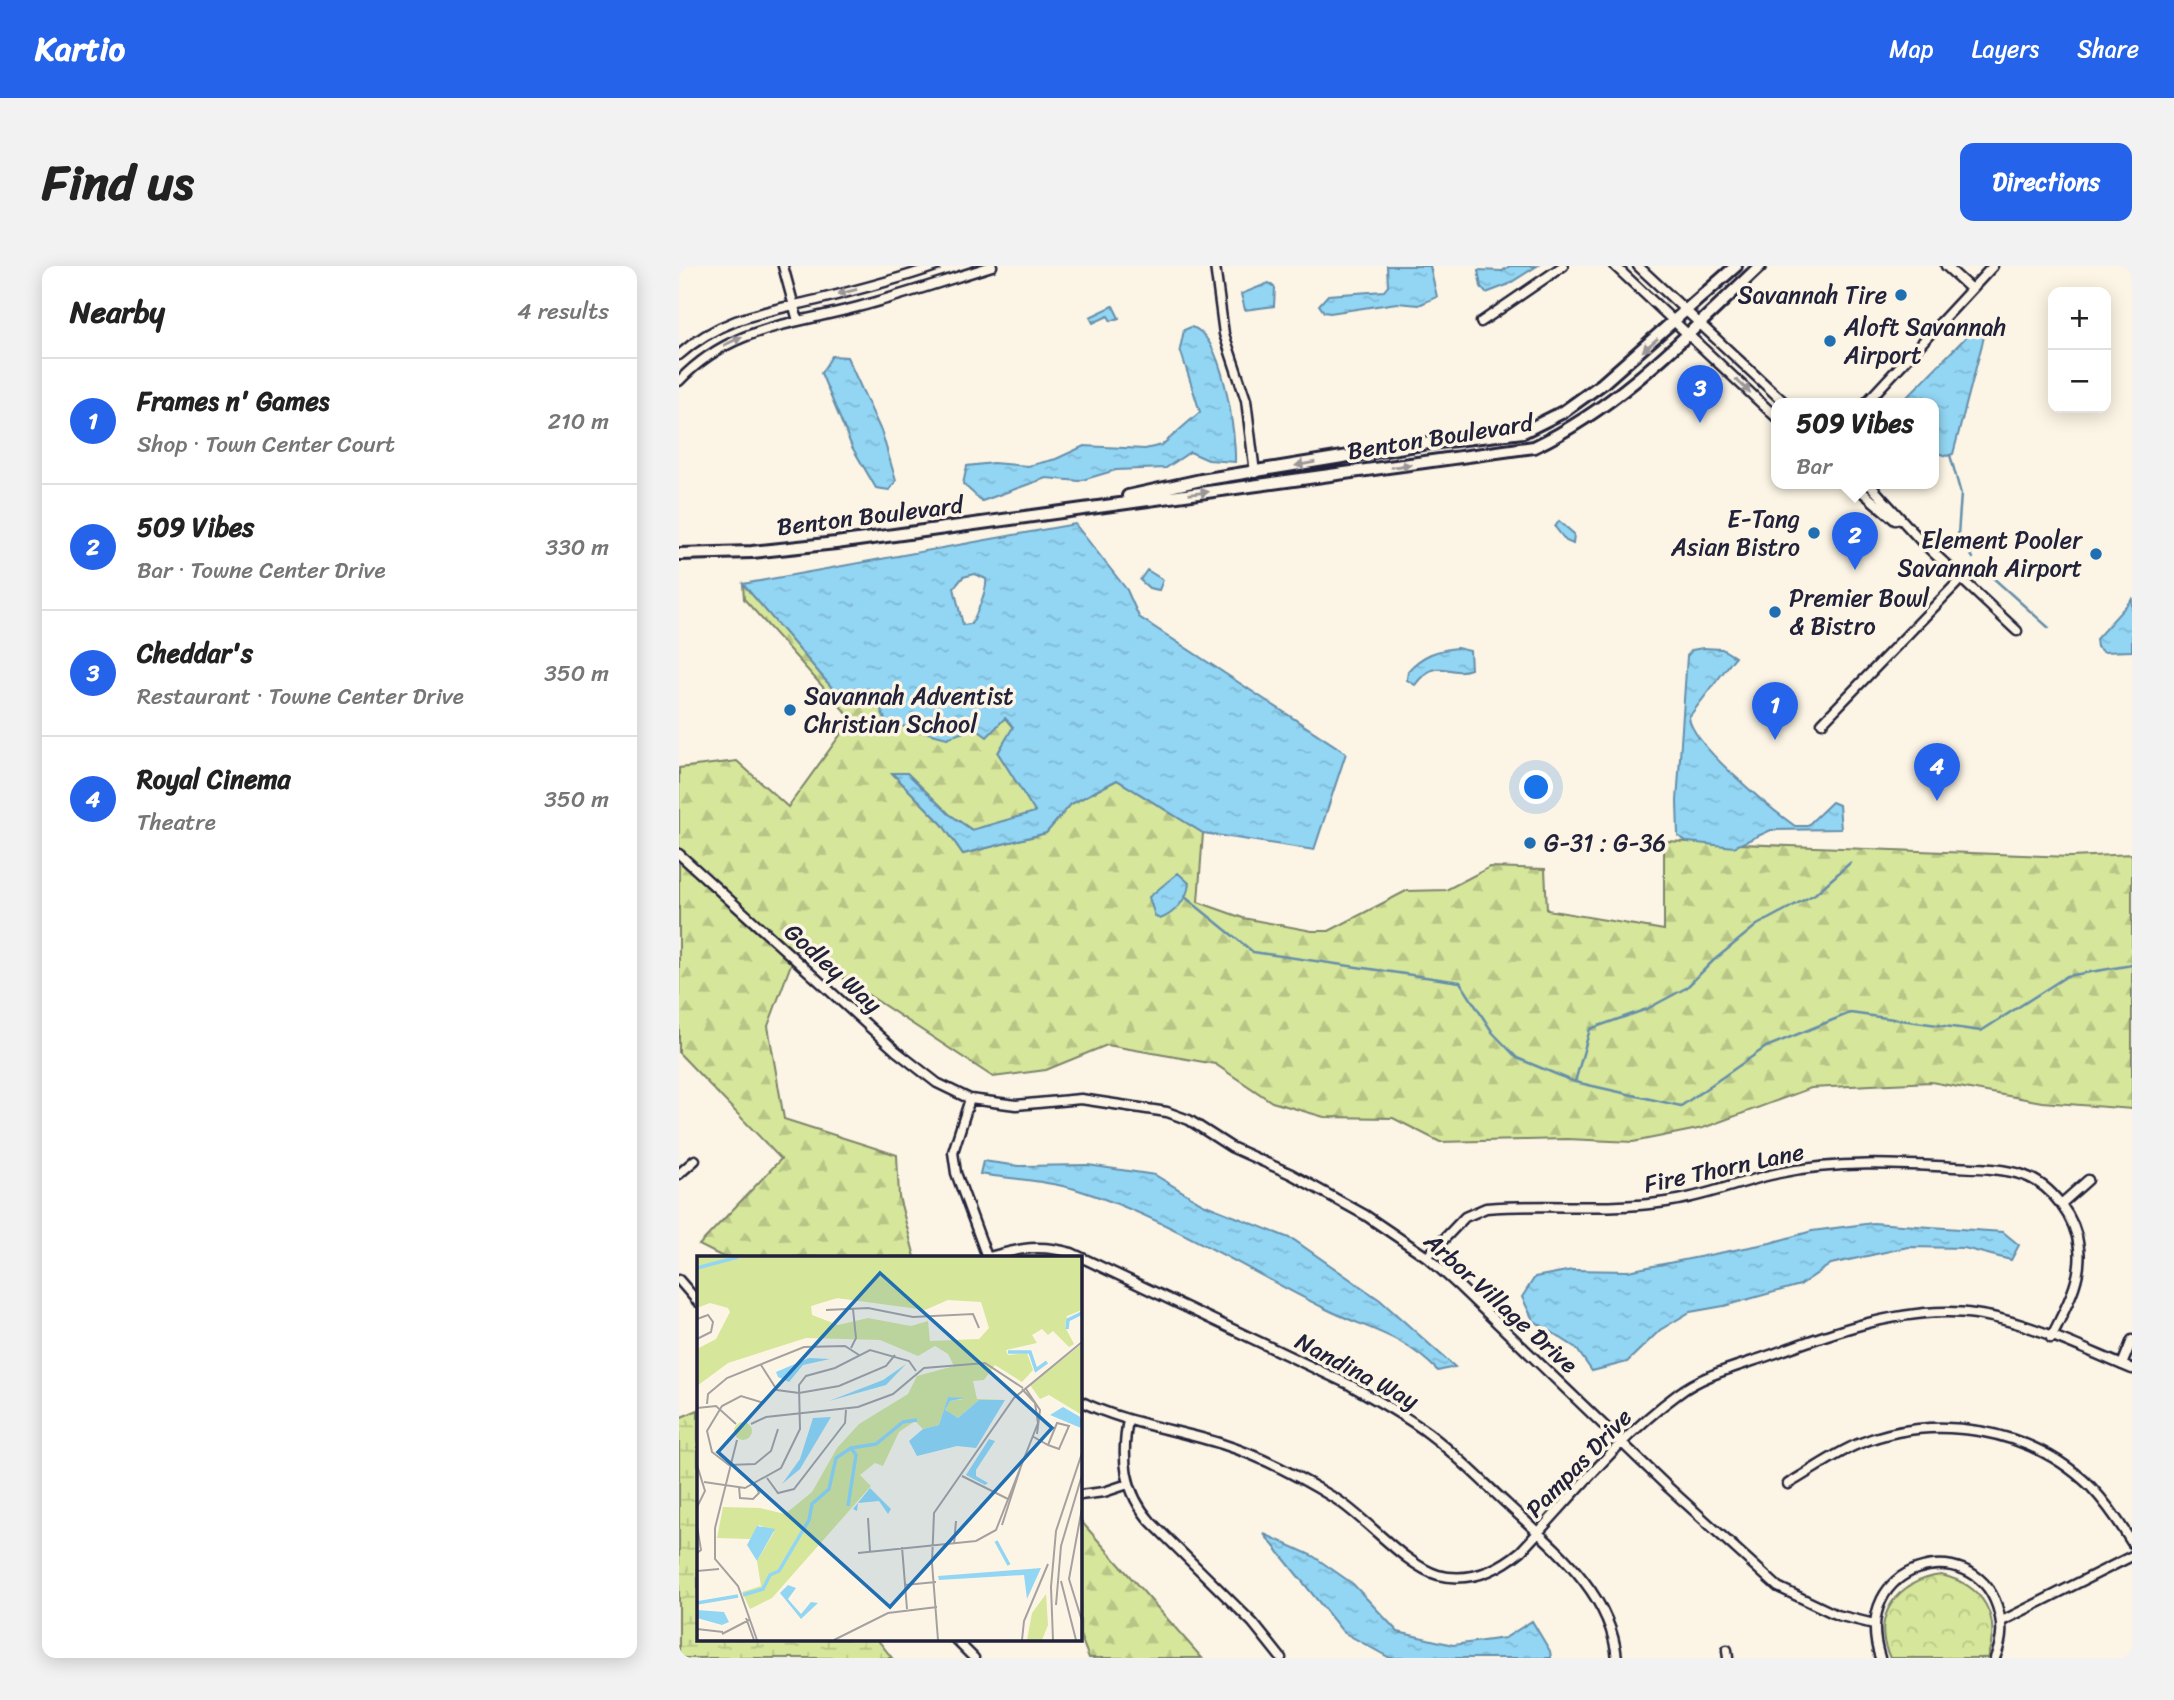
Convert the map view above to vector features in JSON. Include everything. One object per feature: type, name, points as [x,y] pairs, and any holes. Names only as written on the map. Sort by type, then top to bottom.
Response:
[{"type":"street","points":[[783,266],[798,321]]},
{"type":"street","points":[[679,355],[728,322],[877,285],[936,266]]},
{"type":"street","points":[[679,381],[702,359],[758,330],[861,306],[992,266]]},
{"type":"street","points":[[1215,266],[1224,334],[1246,400],[1255,473]]},
{"type":"street","points":[[1481,322],[1563,266]]},
{"type":"street","points":[[1615,266],[1771,412]]},
{"type":"street","points":[[1638,266],[1780,398]]},
{"type":"street","name":"Benton Boulevard","points":[[1107,503],[1140,492],[1422,444],[1523,432],[1563,412],[1592,391],[1676,322],[1737,266]]},
{"type":"street","name":"Benton Boulevard","points":[[679,554],[752,552],[836,543],[1107,503],[1534,447],[1572,429],[1688,334],[1760,266]]},
{"type":"street","points":[[1946,266],[1971,289]]},
{"type":"street","points":[[1871,398],[1993,266]]},
{"type":"street","points":[[1859,489],[1922,542],[2017,631]]},
{"type":"street","points":[[1874,489],[1922,542]]},
{"type":"street","points":[[1822,723],[1961,579]]},
{"type":"street","name":"Godley Way","points":[[679,854],[924,1076],[970,1099]]},
{"type":"street","points":[[970,1099],[953,1152],[956,1173],[988,1256]]},
{"type":"street","name":"Arbor Village Drive","points":[[970,1099],[1016,1105],[1081,1099],[1174,1114],[1189,1120],[1231,1147],[1291,1174],[1359,1211],[1427,1257],[1778,1587],[1837,1615],[1874,1624]]},
{"type":"street","points":[[679,1174],[695,1160]]},
{"type":"street","name":"Fire Thorn Lane","points":[[1427,1257],[1465,1217],[1486,1208],[1653,1204],[1781,1172],[1828,1166],[1912,1165],[1997,1171],[2024,1175],[2060,1204],[2073,1224],[2079,1248],[2078,1276],[2051,1338]]},
{"type":"street","points":[[2060,1204],[2088,1180]]},
{"type":"street","name":"Nandina Way","points":[[991,1256],[1019,1248],[1045,1246],[1078,1256]]},
{"type":"street","name":"Nandina Way","points":[[1081,1257],[1350,1385],[1426,1432],[1574,1568],[1600,1604],[1615,1642],[1616,1658]]},
{"type":"street","points":[[679,1280],[697,1301]]},
{"type":"street","name":"Pampas Drive","points":[[1081,1401],[1128,1420],[1225,1445],[1286,1472],[1336,1499],[1375,1528],[1419,1568],[1435,1574],[1463,1577],[1501,1567],[1538,1533],[1661,1407],[1697,1382],[1801,1343],[1896,1316],[1947,1312],[2013,1323],[2132,1369]]},
{"type":"street","points":[[2122,1365],[2132,1340]]},
{"type":"street","points":[[1128,1420],[1123,1446],[1128,1485],[1151,1522],[1254,1623],[1280,1658]]},
{"type":"street","points":[[1788,1484],[1856,1445],[1889,1434],[1936,1427],[1991,1433],[2031,1446],[2066,1467],[2091,1487],[2132,1543]]},
{"type":"street","points":[[1081,1494],[1104,1492],[1128,1485]]},
{"type":"street","points":[[2002,1621],[2132,1556]]},
{"type":"street","points":[[1880,1658],[1874,1624],[1878,1604],[1887,1589],[1899,1577],[1930,1565],[1953,1567],[1974,1576],[1995,1599],[2002,1621],[2000,1647],[1995,1658]]},
{"type":"street","points":[[956,1640],[974,1658]]},
{"type":"green space","points":[[743,584],[846,704],[881,707],[975,728],[1005,718],[1013,728],[998,753],[1036,812],[972,830],[949,814],[907,773],[893,774],[942,824],[963,854],[1046,833],[1071,804],[1117,780],[1203,833],[1198,902],[1243,918],[1312,931],[1329,931],[1406,891],[1446,890],[1490,867],[1545,869],[1547,910],[1664,930],[1664,841],[2071,857],[2132,854],[2132,1109],[2042,1102],[1931,1082],[1811,1088],[1703,1128],[1633,1142],[1567,1139],[1440,1142],[1393,1118],[1324,1117],[1272,1102],[1215,1064],[1107,1045],[1046,1070],[993,1077],[797,948],[768,1026],[784,1119],[897,1155],[899,1197],[915,1256],[721,1256],[699,1245],[781,1159],[679,1053],[679,768],[737,761],[788,807],[843,731],[849,716],[744,599]]},
{"type":"green space","points":[[697,1410],[697,1640],[878,1640],[892,1658],[679,1658],[679,1418]]},
{"type":"green space","points":[[1081,1521],[1202,1658],[1089,1658],[1081,1638]]},
{"type":"green space","points":[[1941,1575],[1968,1586],[1986,1605],[1992,1629],[1987,1658],[1890,1658],[1884,1643],[1883,1628],[1892,1603],[1912,1584]]},
{"type":"water","points":[[1387,266],[1430,266],[1437,297],[1419,305],[1397,303],[1330,313],[1324,312],[1319,305],[1328,295],[1384,291],[1388,286]]},
{"type":"water","points":[[1510,266],[1537,266],[1507,285],[1486,293],[1481,287],[1478,270],[1502,271]]},
{"type":"water","points":[[1269,283],[1275,288],[1274,306],[1245,310],[1241,294]]},
{"type":"water","points":[[1113,306],[1119,318],[1111,321],[1108,316],[1093,323],[1090,317]]},
{"type":"water","points":[[1191,327],[1202,333],[1212,347],[1219,365],[1230,409],[1235,462],[1208,460],[1190,452],[1166,468],[1116,470],[1079,481],[1046,478],[982,501],[963,484],[967,466],[993,463],[1028,466],[1056,459],[1084,446],[1145,449],[1162,445],[1200,412],[1180,349],[1184,330]]},
{"type":"water","points":[[1982,327],[1985,333],[1953,454],[1947,456],[1939,454],[1939,398],[1906,398],[1974,329]]},
{"type":"water","points":[[832,356],[847,357],[882,433],[896,481],[889,490],[876,488],[852,447],[821,373]]},
{"type":"water","points":[[1559,521],[1574,534],[1573,544],[1566,541],[1555,527]]},
{"type":"water","points":[[1075,524],[1127,590],[1139,617],[1346,753],[1314,850],[1203,833],[1117,780],[1071,804],[1046,833],[963,854],[942,824],[892,773],[907,773],[949,814],[972,830],[1035,812],[998,753],[1013,727],[1005,718],[987,737],[975,728],[947,738],[886,722],[880,707],[846,704],[743,584]],"holes":[[[975,574],[986,579],[973,620],[971,624],[963,625],[954,588],[963,577]]]},
{"type":"water","points":[[1147,570],[1163,580],[1159,590],[1149,588],[1140,580]]},
{"type":"water","points":[[2132,599],[2132,651],[2103,652],[2097,647],[2096,639]]},
{"type":"water","points":[[1457,648],[1470,651],[1471,669],[1436,669],[1423,676],[1415,685],[1407,680],[1408,671],[1424,657]]},
{"type":"water","points":[[1722,649],[1735,657],[1689,717],[1693,729],[1703,743],[1734,775],[1795,826],[1807,826],[1832,802],[1839,805],[1841,829],[1771,830],[1734,847],[1688,842],[1678,836],[1677,801],[1687,656],[1692,650]]},
{"type":"water","points":[[1178,873],[1189,883],[1186,895],[1175,910],[1160,919],[1155,916],[1149,897]]},
{"type":"water","points":[[983,1161],[1019,1166],[1088,1165],[1155,1175],[1203,1204],[1294,1240],[1380,1300],[1455,1367],[1438,1371],[1398,1341],[1340,1316],[1139,1213],[1064,1186],[980,1174]]},
{"type":"water","points":[[1873,1223],[2003,1232],[2019,1245],[2011,1260],[1964,1248],[1908,1247],[1831,1264],[1800,1285],[1724,1306],[1690,1312],[1660,1330],[1627,1362],[1592,1371],[1576,1348],[1533,1320],[1522,1297],[1535,1277],[1572,1270],[1628,1271],[1770,1243],[1812,1231]]},
{"type":"water","points":[[1264,1534],[1313,1556],[1353,1584],[1398,1632],[1453,1645],[1505,1638],[1532,1621],[1550,1651],[1551,1658],[1390,1658],[1343,1632]]},
{"type":"waterway","points":[[1950,455],[1961,494],[1958,535],[1973,558]]},
{"type":"waterway","points":[[1981,567],[2049,628]]},
{"type":"waterway","points":[[1850,863],[1815,894],[1757,925],[1713,961],[1686,988],[1647,1009],[1590,1029],[1575,1082],[1681,1106],[1766,1047],[1850,1013],[1981,1031],[2067,976],[2132,965]]},
{"type":"waterway","points":[[1185,897],[1253,952],[1460,982],[1493,1033],[1517,1058],[1575,1082]]},
{"type":"place","name":"Savannah Tire","points":[[1901,295]]},
{"type":"place","name":"Aloft Savannah Airport","points":[[1830,341]]},
{"type":"place","name":"Cheddar's","points":[[1700,423]]},
{"type":"place","name":"E-Tang Asian Bistro","points":[[1814,533]]},
{"type":"place","name":"Element Pooler Savannah Airport","points":[[2096,554]]},
{"type":"place","name":"509 Vibes","points":[[1855,570]]},
{"type":"place","name":"Premier Bowl & Bistro","points":[[1775,612]]},
{"type":"place","name":"Savannah Adventist Christian School","points":[[790,710]]},
{"type":"place","name":"Frames n' Games","points":[[1775,740]]},
{"type":"place","name":"Royal Cinema","points":[[1937,801]]},
{"type":"place","name":"G-31 : G-36","points":[[1530,843]]}]
